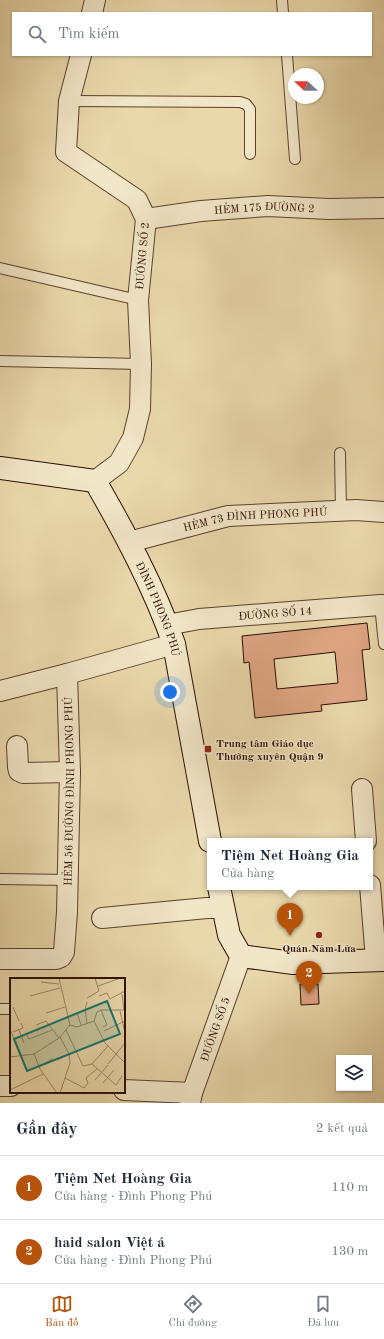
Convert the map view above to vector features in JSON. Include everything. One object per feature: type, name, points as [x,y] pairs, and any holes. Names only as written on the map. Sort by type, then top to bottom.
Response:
[{"type":"street","points":[[92,12],[95,0]]},
{"type":"street","name":"ĐƯỜNG SỐ 2","points":[[81,56],[69,100],[66,152],[137,200],[146,219],[138,300],[141,364],[140,409],[133,438],[119,463],[95,481]]},
{"type":"street","name":"HẺM 175 ĐƯỜNG 2","points":[[146,219],[268,206],[329,210],[384,208]]},
{"type":"street","points":[[0,468],[95,481]]},
{"type":"street","name":"ĐÌNH PHONG PHÚ","points":[[95,481],[129,542],[171,634],[209,838]]},
{"type":"street","name":"HẺM 73 ĐÌNH PHONG PHÚ","points":[[129,542],[228,516],[356,510],[384,512]]},
{"type":"street","name":"ĐƯỜNG SỐ 14","points":[[171,634],[199,619],[382,605]]},
{"type":"street","points":[[0,691],[67,674],[171,634]]},
{"type":"street","name":"HẺM 56 ĐƯỜNG ĐÌNH PHONG PHÚ","points":[[0,959],[56,959],[61,957],[65,948],[70,772],[67,674]]},
{"type":"street","points":[[17,746],[18,767],[19,771],[23,773],[70,772]]},
{"type":"street","points":[[362,788],[366,838]]},
{"type":"street","points":[[102,918],[207,908],[221,897],[229,935],[241,956],[293,963],[380,960],[371,890]]},
{"type":"street","name":"ĐƯỜNG SỐ 5","points":[[191,1098],[241,956]]},
{"type":"street","points":[[125,1090],[191,1098]]},
{"type":"lane","points":[[282,0],[283,12]]},
{"type":"lane","points":[[287,56],[295,159]]},
{"type":"lane","points":[[69,100],[240,102],[246,104],[250,109],[250,154]]},
{"type":"lane","points":[[0,268],[138,300]]},
{"type":"lane","points":[[0,361],[141,364]]},
{"type":"lane","points":[[340,453],[341,511]]},
{"type":"lane","points":[[382,605],[384,638]]},
{"type":"lane","points":[[0,879],[68,880]]},
{"type":"building","points":[[367,623],[370,649],[362,650],[367,700],[321,705],[322,711],[255,718],[249,662],[244,663],[242,636]],"holes":[[[335,652],[338,683],[277,689],[274,659]]]},
{"type":"building","points":[[300,984],[318,984],[319,1004],[301,1005]]},
{"type":"place","name":"Trung tâm Giáo dục Thường xuyên Quận 9","points":[[208,749]]},
{"type":"place","name":"Quán Năm Lửa","points":[[319,935]]},
{"type":"place","name":"Tiệm Net Hoàng Gia","points":[[290,936]]},
{"type":"place","name":"haid salon Việt á","points":[[309,994]]}]
